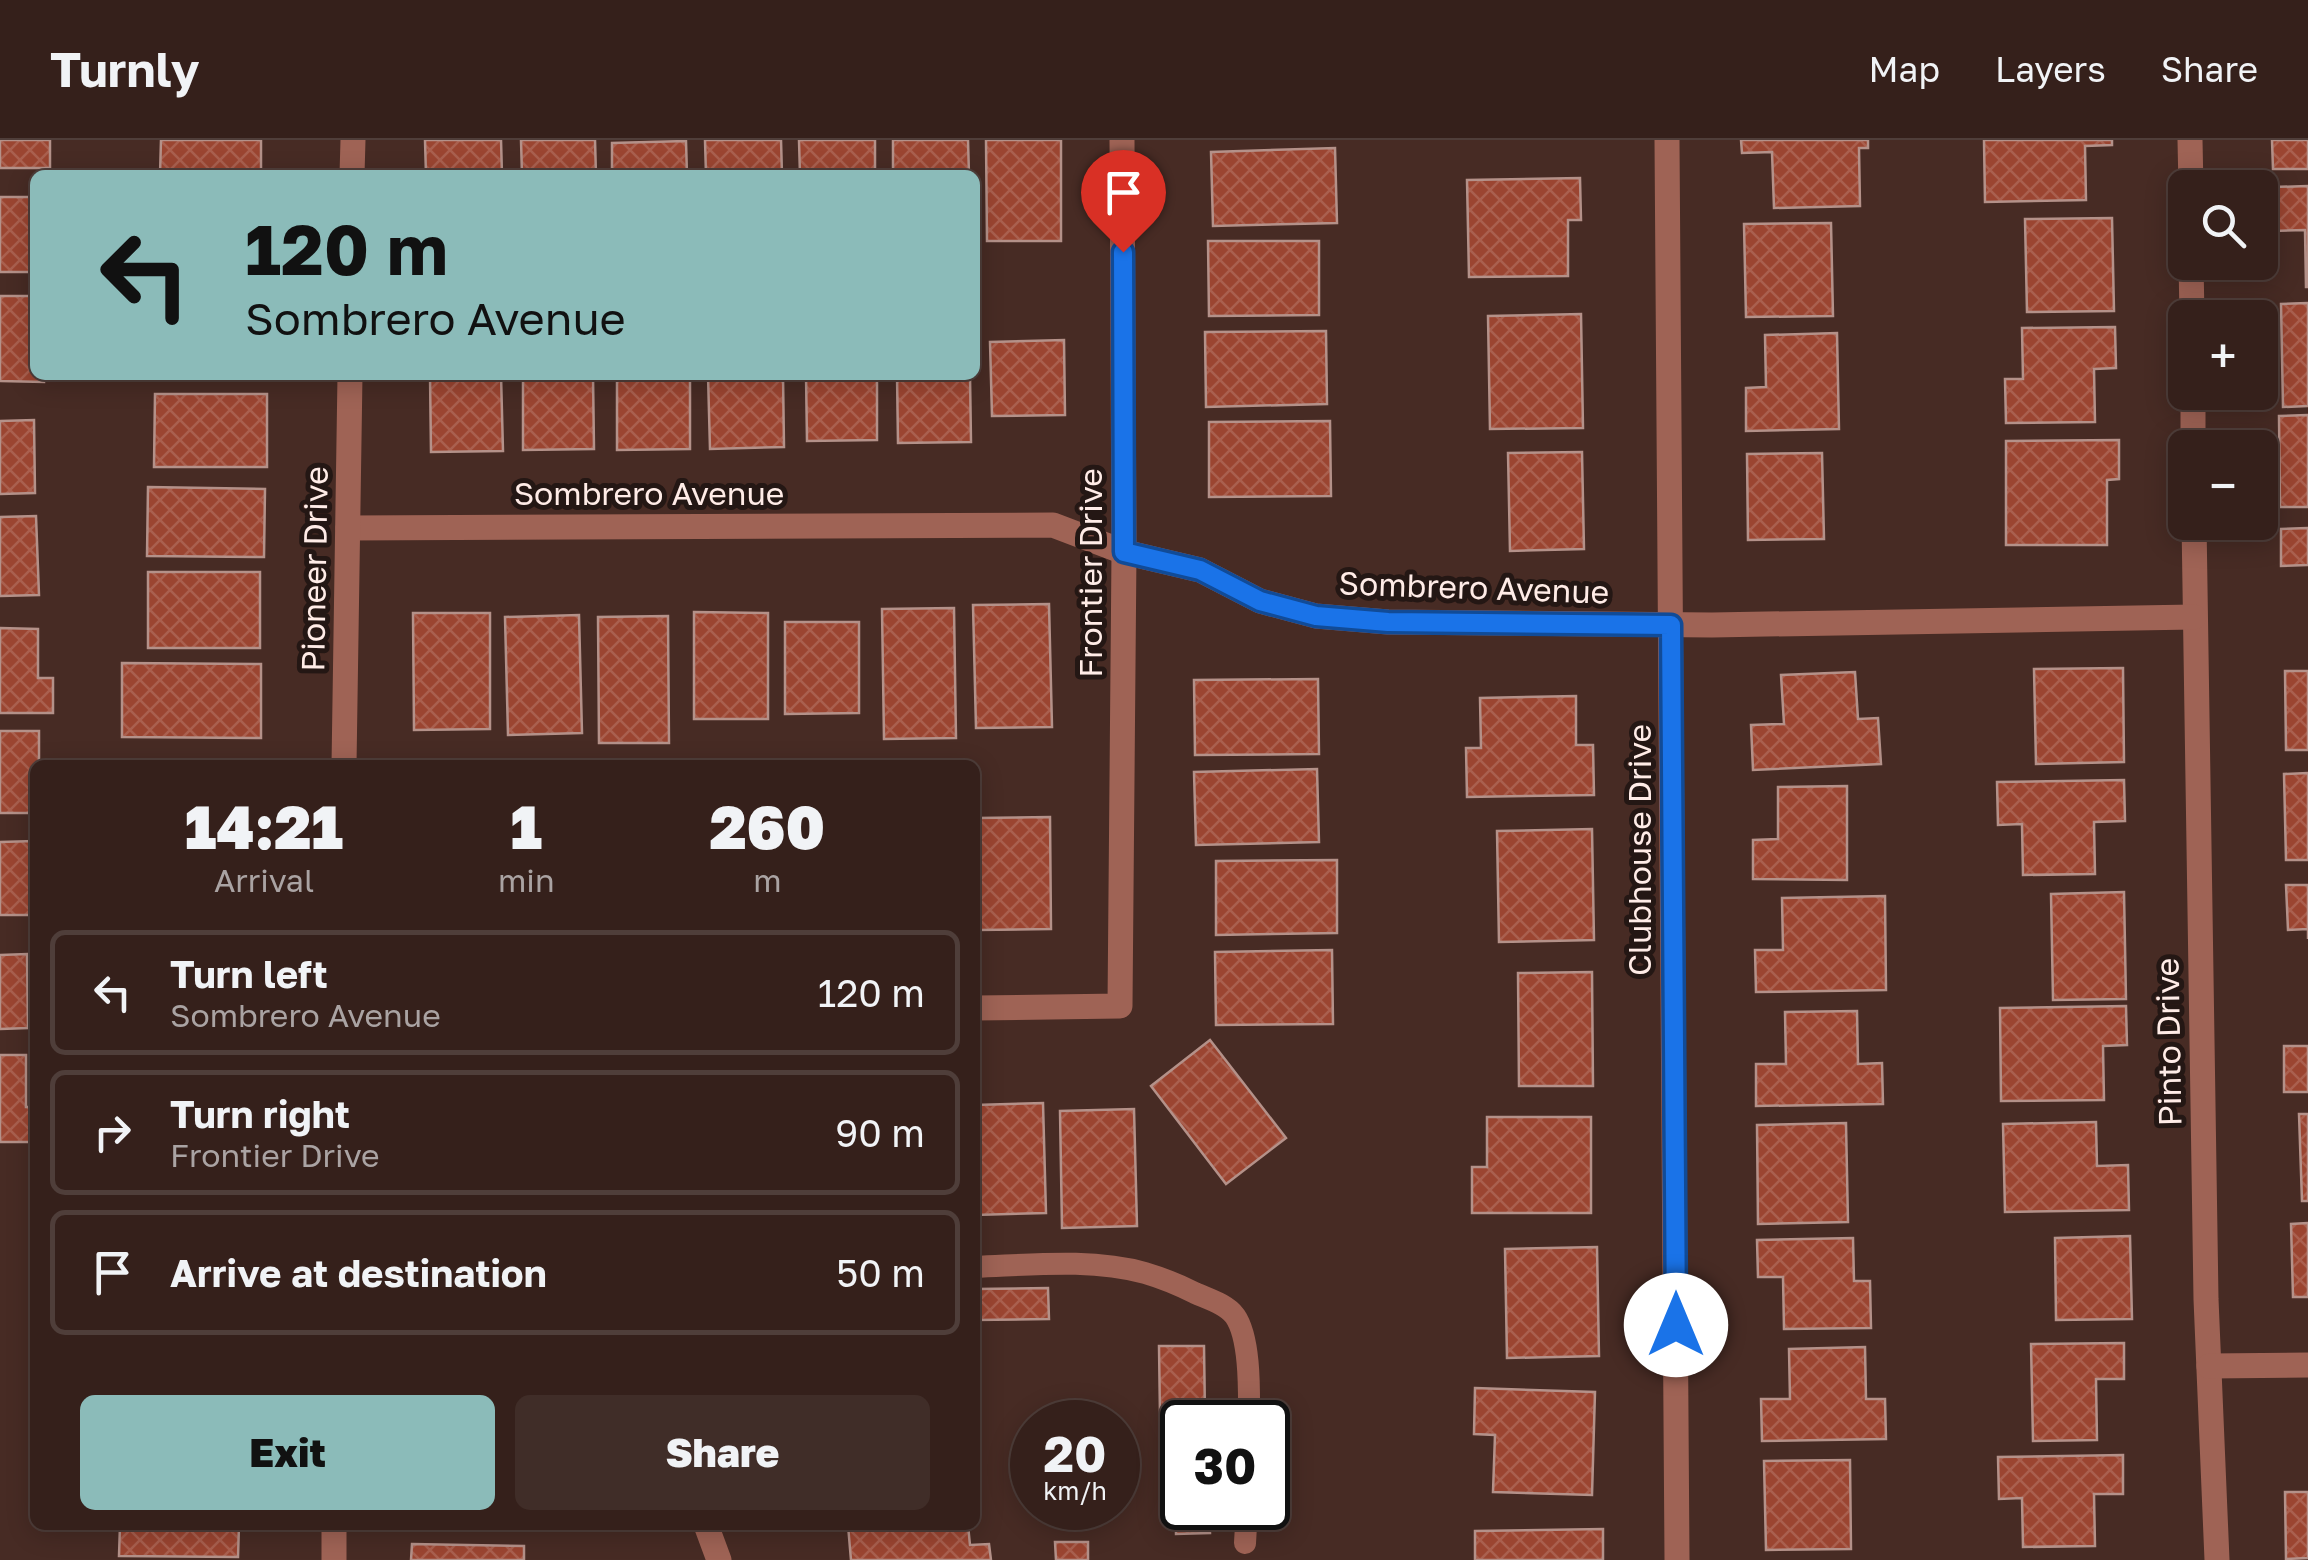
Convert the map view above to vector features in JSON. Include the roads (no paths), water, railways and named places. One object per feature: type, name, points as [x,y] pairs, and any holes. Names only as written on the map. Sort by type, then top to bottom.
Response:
[{"type":"street","points":[[352,170],[354,140]]},
{"type":"street","name":"Frontier Drive","points":[[980,1008],[1120,1006],[1122,140]]},
{"type":"street","name":"Clubhouse Drive","points":[[1667,140],[1677,1560]]},
{"type":"street","points":[[2190,140],[2191,170]]},
{"type":"street","name":"Pioneer Drive","points":[[344,760],[350,380]]},
{"type":"street","name":"Sombrero Avenue","points":[[348,528],[1052,526],[1124,552],[1200,570],[1260,601],[1316,616],[1388,622],[1671,625],[2194,617]]},
{"type":"street","name":"Pinto Drive","points":[[2194,540],[2209,1366],[2217,1560]]},
{"type":"street","points":[[2209,1366],[2308,1365]]},
{"type":"street","points":[[334,1530],[334,1560]]},
{"type":"street","points":[[708,1530],[719,1560]]},
{"type":"lane","points":[[980,1267],[1062,1264],[1143,1272],[1225,1307],[1240,1326],[1248,1400]]},
{"type":"lane","points":[[1245,1543],[1246,1530]]}]
